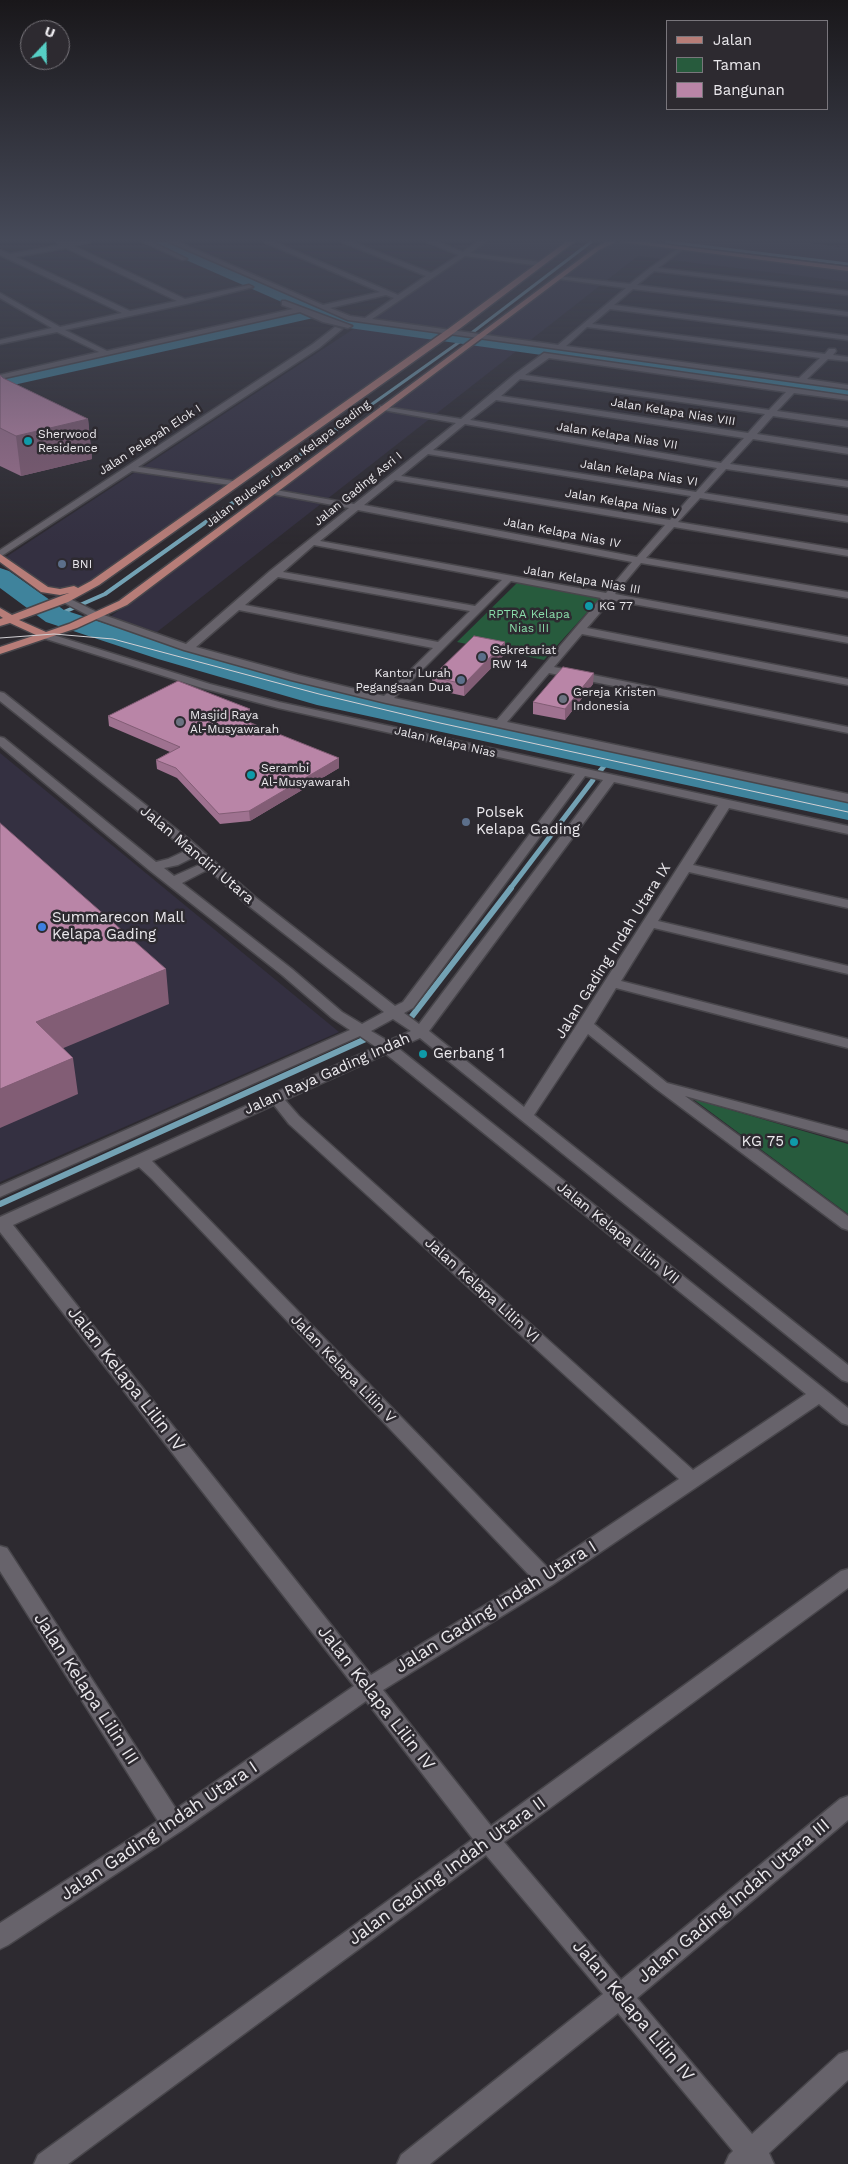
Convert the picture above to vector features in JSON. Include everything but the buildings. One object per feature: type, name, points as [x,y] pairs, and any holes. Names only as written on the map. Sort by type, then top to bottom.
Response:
[{"type":"main road","name":"Jalan Bulevar Utara Kelapa Gading","points":[[0,623],[49,606],[67,602],[435,343]]},
{"type":"main road","name":"Jalan Bulevar Utara Kelapa Gading","points":[[0,651],[73,626],[92,615],[123,603],[470,343]]},
{"type":"main road","points":[[0,555],[42,589],[49,592],[60,592],[94,582]]},
{"type":"main road","points":[[0,611],[12,620],[47,636]]},
{"type":"street","points":[[86,343],[106,353]]},
{"type":"street","points":[[0,377],[152,343]]},
{"type":"street","name":"Jalan Pelepah Elok I","points":[[0,555],[320,343]]},
{"type":"street","points":[[524,343],[561,346],[848,387]]},
{"type":"street","points":[[561,346],[565,343]]},
{"type":"street","points":[[726,343],[848,359]]},
{"type":"street","points":[[801,380],[840,343]]},
{"type":"street","name":"Jalan Gading Asri I","points":[[188,648],[274,573],[356,506],[462,423],[518,376],[547,355],[792,390]]},
{"type":"street","points":[[518,376],[848,424]]},
{"type":"street","points":[[500,724],[639,560],[696,495],[773,414],[792,390],[848,398]]},
{"type":"street","name":"Jalan Kelapa Nias VIII","points":[[494,397],[848,451]]},
{"type":"street","name":"Jalan Kelapa Nias VII","points":[[383,408],[462,423],[725,466],[848,484]]},
{"type":"street","name":"Jalan Kelapa Nias VI","points":[[426,451],[848,519]]},
{"type":"street","points":[[130,468],[234,484]]},
{"type":"street","name":"Jalan Kelapa Nias V","points":[[393,477],[848,553]]},
{"type":"street","name":"Jalan Kelapa Nias IV","points":[[273,491],[639,560],[848,595]]},
{"type":"street","name":"Jalan Kelapa Nias III","points":[[312,542],[848,640]]},
{"type":"street","points":[[274,573],[477,609]]},
{"type":"street","points":[[386,700],[508,579]]},
{"type":"street","name":"Jalan Kelapa Nias","points":[[67,602],[92,615],[188,648],[295,678],[386,700],[848,798]]},
{"type":"street","points":[[237,606],[440,646]]},
{"type":"street","points":[[579,630],[848,682]]},
{"type":"street","name":"Jalan Kelapa Nias","points":[[47,636],[240,695],[610,779],[848,830]]},
{"type":"street","points":[[545,669],[848,730]]},
{"type":"street","name":"Jalan Mandiri Utara","points":[[0,695],[196,851],[212,868],[374,998],[421,1032]]},
{"type":"street","points":[[0,740],[172,882],[271,959],[337,1015],[360,1031]]},
{"type":"street","name":"Jalan Raya Gading Indah","points":[[0,1192],[360,1031],[408,1005],[582,772]]},
{"type":"street","name":"Jalan Raya Gading Indah","points":[[1,1223],[421,1032],[610,779]]},
{"type":"street","name":"Jalan Gading Indah Utara IX","points":[[526,1116],[586,1025],[726,803]]},
{"type":"street","points":[[154,867],[173,862],[196,851]]},
{"type":"street","points":[[172,882],[203,867],[212,868]]},
{"type":"street","points":[[685,867],[848,904]]},
{"type":"street","points":[[651,923],[848,970]]},
{"type":"street","points":[[613,982],[848,1044]]},
{"type":"street","points":[[586,1025],[660,1085],[848,1224]]},
{"type":"street","name":"Jalan Kelapa Lilin VII","points":[[360,1031],[387,1047],[848,1418]]},
{"type":"street","points":[[421,1032],[848,1375]]},
{"type":"street","points":[[660,1085],[848,1136]]},
{"type":"street","name":"Jalan Kelapa Lilin VI","points":[[275,1098],[294,1120],[692,1480]]},
{"type":"street","name":"Jalan Kelapa Lilin V","points":[[141,1160],[158,1175],[545,1579]]},
{"type":"street","name":"Jalan Kelapa Lilin IV","points":[[1,1223],[488,1840],[620,1996],[750,2160]]},
{"type":"street","name":"Jalan Gading Indah Utara I","points":[[0,1937],[173,1824],[368,1688],[545,1579],[820,1395]]},
{"type":"street","name":"Jalan Kelapa Lilin III","points":[[0,1554],[173,1824]]},
{"type":"street","name":"Jalan Gading Indah Utara II","points":[[46,2164],[848,1577]]},
{"type":"street","name":"Jalan Gading Indah Utara III","points":[[410,2164],[620,1996],[848,1806]]},
{"type":"street","points":[[750,2160],[848,2064]]},
{"type":"shaded area","points":[[332,343],[428,343],[92,581],[57,598],[6,557]]},
{"type":"shaded area","points":[[475,343],[527,343],[157,632],[110,617]]},
{"type":"shaded area","points":[[0,753],[339,1032],[0,1182]]},
{"type":"green space","name":"RPTRA Kelapa Nias III","points":[[518,582],[600,598],[544,660],[457,642]]},
{"type":"green space","points":[[693,1099],[848,1144],[848,1214]]},
{"type":"waterway","points":[[0,382],[176,343]]},
{"type":"waterway","points":[[361,412],[458,343]]},
{"type":"waterway","points":[[499,343],[848,392]]},
{"type":"waterway","points":[[55,616],[105,594],[363,410]]},
{"type":"waterway","points":[[0,576],[55,616],[168,653],[317,696],[848,810]]},
{"type":"waterway","points":[[600,771],[610,759]]},
{"type":"waterway","points":[[510,889],[593,780]]},
{"type":"waterway","points":[[409,1020],[511,888]]},
{"type":"waterway","points":[[0,1204],[370,1037]]},
{"type":"tram line","points":[[0,638],[54,634],[113,639],[319,694],[440,723],[848,812]]},
{"type":"place","name":"Sherwood Residence","points":[[28,441]]},
{"type":"place","name":"BNI","points":[[62,564]]},
{"type":"place","name":"KG 77","points":[[589,606]]},
{"type":"place","name":"Sekretariat RW 14","points":[[482,657]]},
{"type":"place","name":"Kantor Lurah Pegangsaan Dua","points":[[461,680]]},
{"type":"place","name":"Gereja Kristen Indonesia","points":[[563,699]]},
{"type":"place","name":"Masjid Raya Al-Musyawarah","points":[[180,722]]},
{"type":"place","name":"Serambi Al-Musyawarah","points":[[251,775]]},
{"type":"place","name":"Polsek Kelapa Gading","points":[[466,822]]},
{"type":"place","name":"Summarecon Mall Kelapa Gading","points":[[42,927]]},
{"type":"place","name":"Gerbang 1","points":[[423,1054]]},
{"type":"place","name":"KG 75","points":[[794,1142]]}]
